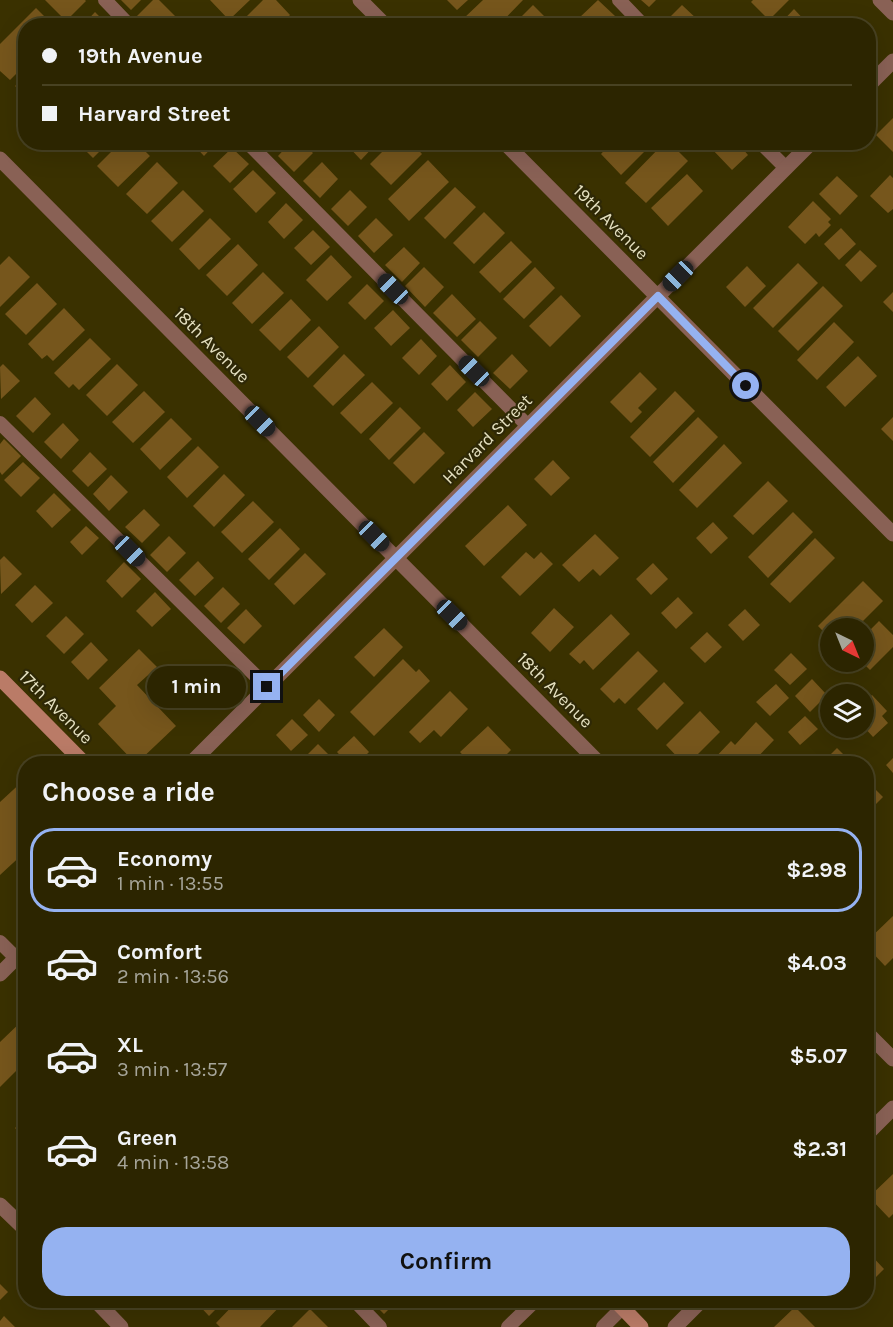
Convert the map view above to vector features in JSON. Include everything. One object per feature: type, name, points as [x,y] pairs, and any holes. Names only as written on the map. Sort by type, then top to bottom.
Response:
[{"type":"street","points":[[360,0],[378,18]]},
{"type":"street","points":[[880,0],[893,13]]},
{"type":"street","points":[[876,78],[893,61]]},
{"type":"street","name":"19th Avenue","points":[[512,150],[893,534]]},
{"type":"street","name":"Harvard Street","points":[[198,756],[804,150]]},
{"type":"street","name":"18th Avenue","points":[[0,159],[592,756]]},
{"type":"street","name":"17th Avenue","points":[[0,678],[77,756]]},
{"type":"street","points":[[0,974],[18,961]]},
{"type":"street","points":[[874,1040],[893,1059]]},
{"type":"street","points":[[874,1127],[893,1108]]},
{"type":"street","points":[[0,1205],[18,1222]]},
{"type":"street","points":[[103,1308],[121,1327]]},
{"type":"street","points":[[622,1308],[641,1327]]},
{"type":"street","points":[[675,1327],[694,1308]]},
{"type":"lane","points":[[105,0],[122,18]]},
{"type":"lane","points":[[619,0],[636,18]]},
{"type":"lane","points":[[255,150],[528,426]]},
{"type":"lane","points":[[768,150],[786,168]]},
{"type":"lane","points":[[0,423],[267,687]]},
{"type":"lane","points":[[0,942],[18,955]]},
{"type":"lane","points":[[362,1308],[380,1327]]},
{"type":"lane","points":[[508,1327],[528,1308]]},
{"type":"lane","points":[[603,1327],[615,1308]]},
{"type":"building","points":[[45,0],[86,1],[69,18],[63,18]]},
{"type":"building","points":[[121,0],[141,0],[131,10]]},
{"type":"building","points":[[153,0],[159,0],[177,18],[139,18],[137,16]]},
{"type":"building","points":[[210,0],[250,0],[231,18],[227,18]]},
{"type":"building","points":[[263,0],[276,0],[290,15],[287,18],[245,18]]},
{"type":"building","points":[[447,0],[468,0],[457,10]]},
{"type":"building","points":[[483,0],[523,0],[506,18],[464,18]]},
{"type":"building","points":[[598,0],[615,16],[613,18],[579,18]]},
{"type":"building","points":[[641,0],[656,0],[649,7]]},
{"type":"building","points":[[753,0],[789,0],[771,18],[767,18],[751,2]]},
{"type":"building","points":[[533,5],[546,18],[520,18]]},
{"type":"building","points":[[682,5],[696,18],[669,18]]},
{"type":"building","points":[[36,8],[46,18],[26,18]]},
{"type":"building","points":[[794,9],[802,18],[786,18]]},
{"type":"building","points":[[95,12],[101,18],[89,18]]},
{"type":"building","points":[[18,26],[18,72],[10,80],[0,71],[0,44]]},
{"type":"building","points":[[893,118],[893,152],[876,135]]},
{"type":"building","points":[[85,150],[101,150],[93,158]]},
{"type":"building","points":[[113,150],[144,150],[150,156],[118,187],[97,166]]},
{"type":"building","points":[[198,150],[210,150],[204,156]]},
{"type":"building","points":[[230,150],[234,150],[249,164],[230,183],[213,166]]},
{"type":"building","points":[[284,150],[310,150],[313,153],[294,172],[278,156]]},
{"type":"building","points":[[352,150],[370,150],[361,160]]},
{"type":"building","points":[[384,150],[418,150],[422,154],[391,185],[370,164]]},
{"type":"building","points":[[605,150],[646,150],[621,175],[601,154]]},
{"type":"building","points":[[657,150],[677,150],[688,161],[646,203],[625,183]]},
{"type":"building","points":[[713,150],[744,150],[748,155],[732,170]]},
{"type":"building","points":[[428,160],[449,182],[409,221],[388,199]]},
{"type":"building","points":[[157,162],[178,183],[147,214],[126,194]]},
{"type":"building","points":[[322,162],[338,179],[320,198],[303,181]]},
{"type":"building","points":[[253,170],[276,193],[256,213],[233,189]]},
{"type":"building","points":[[687,174],[703,191],[668,226],[651,208]]},
{"type":"building","points":[[890,175],[893,178],[893,209],[888,213],[870,196]]},
{"type":"building","points":[[837,176],[858,196],[840,215],[819,194]]},
{"type":"building","points":[[455,187],[476,207],[445,239],[424,218]]},
{"type":"building","points":[[183,190],[204,211],[172,242],[151,221]]},
{"type":"building","points":[[350,190],[367,207],[348,226],[331,209]]},
{"type":"building","points":[[813,201],[831,219],[828,222],[831,225],[819,237],[816,233],[805,244],[788,227]]},
{"type":"building","points":[[286,203],[303,220],[284,239],[268,222]]},
{"type":"building","points":[[484,212],[505,233],[474,264],[453,243]]},
{"type":"building","points":[[210,218],[231,239],[199,270],[179,249]]},
{"type":"building","points":[[376,218],[393,235],[374,253],[358,236]]},
{"type":"building","points":[[841,228],[856,244],[839,260],[824,244]]},
{"type":"building","points":[[313,230],[330,247],[311,265],[294,248]]},
{"type":"building","points":[[511,241],[532,262],[500,293],[479,272]]},
{"type":"building","points":[[238,244],[258,265],[227,296],[206,275]]},
{"type":"building","points":[[404,247],[420,263],[402,282],[385,265]]},
{"type":"building","points":[[860,250],[877,266],[861,282],[845,265]]},
{"type":"building","points":[[331,255],[352,277],[327,301],[306,280]]},
{"type":"building","points":[[9,256],[30,277],[0,307],[0,265]]},
{"type":"building","points":[[798,263],[818,283],[773,328],[753,308]]},
{"type":"building","points":[[747,266],[766,286],[745,307],[726,287]]},
{"type":"building","points":[[424,267],[444,287],[425,307],[405,286]]},
{"type":"building","points":[[535,267],[555,288],[524,319],[503,299]]},
{"type":"building","points":[[263,272],[284,293],[252,324],[232,303]]},
{"type":"building","points":[[37,283],[57,304],[26,335],[5,314]]},
{"type":"building","points":[[367,284],[384,301],[365,320],[348,303]]},
{"type":"building","points":[[823,286],[843,306],[798,351],[778,331]]},
{"type":"building","points":[[893,292],[893,312],[883,302]]},
{"type":"building","points":[[452,294],[476,319],[457,337],[433,313]]},
{"type":"building","points":[[561,295],[581,316],[550,347],[529,326]]},
{"type":"building","points":[[291,299],[311,320],[280,351],[259,330]]},
{"type":"building","points":[[64,308],[85,330],[53,361],[47,355],[42,359],[28,344]]},
{"type":"building","points":[[393,310],[410,328],[391,346],[374,328]]},
{"type":"building","points":[[480,321],[497,338],[478,357],[461,340]]},
{"type":"building","points":[[834,322],[854,342],[817,380],[797,360]]},
{"type":"building","points":[[319,326],[339,347],[308,378],[287,357]]},
{"type":"building","points":[[90,338],[111,359],[79,390],[73,384],[69,388],[54,373]]},
{"type":"building","points":[[421,339],[437,356],[419,375],[402,358]]},
{"type":"building","points":[[344,354],[365,375],[333,406],[313,386]]},
{"type":"building","points":[[512,354],[528,371],[510,389],[493,373]]},
{"type":"building","points":[[858,356],[877,376],[845,407],[826,387]]},
{"type":"building","points":[[3,364],[20,381],[1,399],[0,367]]},
{"type":"building","points":[[117,364],[138,385],[107,416],[86,395]]},
{"type":"building","points":[[450,365],[466,382],[447,401],[431,384]]},
{"type":"building","points":[[640,372],[657,389],[638,408],[642,412],[631,423],[610,402]]},
{"type":"building","points":[[372,382],[393,403],[361,434],[340,413]]},
{"type":"building","points":[[144,391],[165,412],[133,443],[112,422]]},
{"type":"building","points":[[675,391],[695,411],[650,457],[630,437]]},
{"type":"building","points":[[475,392],[492,409],[473,427],[457,410]]},
{"type":"building","points":[[35,397],[51,414],[33,433],[16,416]]},
{"type":"building","points":[[400,407],[421,428],[389,460],[369,439]]},
{"type":"building","points":[[698,417],[718,437],[673,483],[653,462]]},
{"type":"building","points":[[893,417],[893,441],[881,429]]},
{"type":"building","points":[[171,418],[192,439],[160,470],[140,449]]},
{"type":"building","points":[[63,423],[79,440],[61,459],[44,442]]},
{"type":"building","points":[[424,432],[445,453],[414,484],[393,463]]},
{"type":"building","points":[[4,439],[21,456],[2,475],[0,472],[0,444]]},
{"type":"building","points":[[724,444],[742,463],[697,508],[679,490]]},
{"type":"building","points":[[198,446],[219,467],[187,498],[167,477]]},
{"type":"building","points":[[90,452],[107,469],[88,487],[72,471]]},
{"type":"building","points":[[553,460],[570,478],[551,496],[534,479]]},
{"type":"building","points":[[23,462],[40,478],[21,497],[4,480]]},
{"type":"building","points":[[224,474],[245,495],[214,527],[193,506]]},
{"type":"building","points":[[111,475],[128,492],[109,511],[93,494]]},
{"type":"building","points":[[768,481],[788,501],[753,535],[733,516]]},
{"type":"building","points":[[54,493],[71,510],[52,528],[36,511]]},
{"type":"building","points":[[253,501],[274,522],[242,553],[221,532]]},
{"type":"building","points":[[508,505],[527,525],[484,566],[465,546]]},
{"type":"building","points":[[144,509],[160,525],[142,543],[125,527]]},
{"type":"building","points":[[793,512],[813,532],[768,578],[748,557]]},
{"type":"building","points":[[713,522],[728,538],[711,554],[696,538]]},
{"type":"building","points":[[86,526],[99,538],[82,555],[70,542]]},
{"type":"building","points":[[280,528],[300,549],[269,580],[248,559]]},
{"type":"building","points":[[595,534],[619,558],[600,576],[593,569],[579,582],[562,565]]},
{"type":"building","points":[[169,536],[186,553],[167,572],[150,555]]},
{"type":"building","points":[[815,538],[835,558],[790,603],[770,584]]},
{"type":"building","points":[[526,552],[534,559],[541,552],[553,564],[520,596],[501,577]]},
{"type":"building","points":[[305,553],[326,574],[294,605],[274,584]]},
{"type":"building","points":[[4,556],[22,574],[1,594],[0,560]]},
{"type":"building","points":[[198,561],[214,578],[195,596],[179,580]]},
{"type":"building","points":[[124,562],[141,579],[122,598],[106,581]]},
{"type":"building","points":[[653,563],[668,579],[651,595],[636,579]]},
{"type":"building","points":[[863,581],[883,601],[866,618],[826,618]]},
{"type":"building","points":[[35,585],[53,603],[32,623],[15,605]]},
{"type":"building","points":[[223,587],[240,604],[221,623],[204,606]]},
{"type":"building","points":[[155,592],[171,609],[152,627],[136,611]]},
{"type":"building","points":[[678,597],[693,613],[676,629],[661,613]]},
{"type":"building","points":[[554,608],[574,627],[550,652],[531,633]]},
{"type":"building","points":[[246,609],[262,626],[244,644],[227,628]]},
{"type":"building","points":[[745,609],[760,625],[743,641],[728,625]]},
{"type":"building","points":[[611,614],[630,634],[593,670],[584,660],[580,664],[569,654]]},
{"type":"building","points":[[66,616],[84,634],[64,654],[46,636]]},
{"type":"building","points":[[879,621],[893,635],[893,647],[874,666],[874,626]]},
{"type":"building","points":[[384,628],[403,647],[374,677],[354,657]]},
{"type":"building","points":[[707,632],[722,647],[705,663],[690,648]]},
{"type":"building","points":[[91,642],[108,660],[88,680],[71,662]]},
{"type":"building","points":[[139,649],[157,667],[137,685],[176,726],[144,756],[128,756],[98,724],[116,706],[99,688]]},
{"type":"building","points":[[638,651],[658,671],[625,704],[619,698],[614,703],[600,689]]},
{"type":"building","points":[[791,653],[807,669],[790,685],[774,670]]},
{"type":"building","points":[[403,659],[416,672],[419,669],[430,681],[374,736],[350,712]]},
{"type":"building","points":[[812,679],[820,688],[820,702],[810,712],[795,696]]},
{"type":"building","points":[[664,682],[684,703],[657,730],[637,709]]},
{"type":"building","points":[[776,684],[789,698],[770,716],[756,702]]},
{"type":"building","points":[[450,691],[468,709],[441,737],[434,730],[420,743],[409,732]]},
{"type":"building","points":[[874,697],[887,711],[882,716],[888,723],[874,736]]},
{"type":"building","points":[[319,699],[335,715],[319,732],[303,715]]},
{"type":"building","points":[[700,711],[720,732],[696,756],[676,756],[666,745]]},
{"type":"building","points":[[805,716],[818,729],[800,745],[788,732]]},
{"type":"building","points":[[292,719],[308,735],[291,751],[276,735]]},
{"type":"building","points":[[756,722],[774,740],[759,756],[717,756],[731,741],[735,745]]},
{"type":"building","points":[[488,726],[511,750],[505,756],[464,756],[460,752]]},
{"type":"building","points":[[354,736],[369,752],[365,756],[341,756],[337,752]]},
{"type":"building","points":[[318,744],[330,756],[306,756]]},
{"type":"building","points":[[837,748],[845,756],[829,756]]},
{"type":"building","points":[[893,758],[893,773],[886,765]]},
{"type":"building","points":[[18,785],[18,858],[0,875],[0,802]]},
{"type":"building","points":[[874,788],[883,797],[874,806]]},
{"type":"building","points":[[893,916],[893,958],[885,966],[874,954],[874,934]]},
{"type":"building","points":[[18,1025],[18,1069],[0,1087],[0,1042]]},
{"type":"building","points":[[893,1174],[893,1214],[889,1218],[874,1202],[874,1192]]},
{"type":"building","points":[[874,1258],[884,1269],[874,1279]]},
{"type":"building","points":[[0,1284],[8,1292],[0,1300]]},
{"type":"building","points":[[202,1308],[217,1308],[209,1316]]},
{"type":"building","points":[[230,1308],[278,1308],[260,1327],[220,1327],[216,1323]]},
{"type":"building","points":[[378,1308],[390,1308],[384,1314]]},
{"type":"building","points":[[796,1308],[815,1327],[774,1327]]},
{"type":"building","points":[[310,1309],[328,1327],[292,1327]]},
{"type":"building","points":[[4,1316],[15,1327],[0,1327],[0,1321]]},
{"type":"route","points":[[267,687],[658,296],[746,386]]}]
